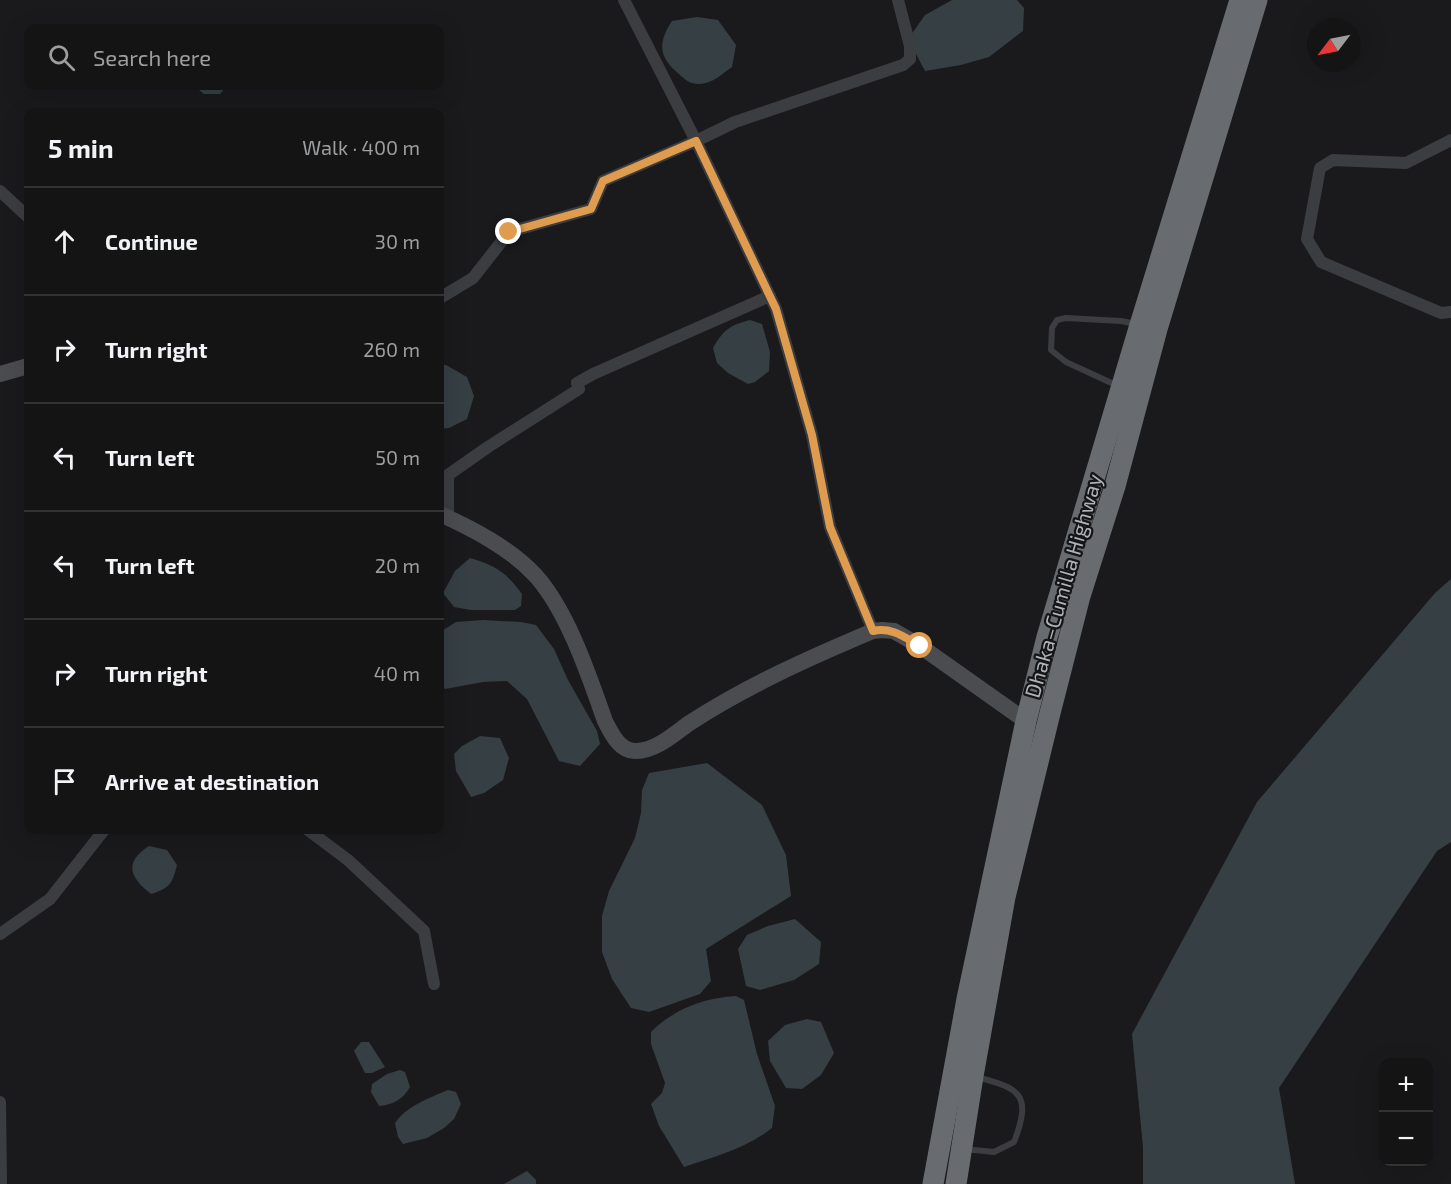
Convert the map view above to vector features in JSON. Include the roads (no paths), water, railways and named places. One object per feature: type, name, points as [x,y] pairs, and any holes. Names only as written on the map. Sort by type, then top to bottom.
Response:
[{"type":"highway","name":"Dhaka–Cumilla Highway","points":[[933,1184],[966,999],[1026,721],[1047,638],[1240,0]]},
{"type":"highway","name":"Dhaka–Cumilla Highway","points":[[956,1184],[1005,897],[1077,606],[1115,486],[1157,329],[1257,0]]},
{"type":"street","points":[[624,0],[696,141],[776,309],[812,435],[830,527],[873,631]]},
{"type":"street","points":[[444,296],[473,278],[509,232],[591,209],[603,181],[735,122],[903,65],[910,59],[910,46],[898,0]]},
{"type":"street","points":[[1451,141],[1406,163],[1333,160],[1320,168],[1307,239],[1321,262],[1441,313],[1451,312]]},
{"type":"street","points":[[0,191],[24,213]]},
{"type":"street","points":[[770,296],[577,383],[579,389],[448,475],[444,516],[483,535],[536,576],[563,618],[608,729],[625,749],[634,752],[657,745],[732,697],[817,655],[873,631],[882,630],[894,631],[920,646],[1026,721]]},
{"type":"street","points":[[0,374],[24,367]]},
{"type":"street","points":[[0,934],[50,899],[101,834]]},
{"type":"street","points":[[313,834],[348,860],[424,931],[434,984]]},
{"type":"street","points":[[0,1102],[1,1184]]},
{"type":"lane","points":[[1122,388],[1066,362],[1051,350],[1052,328],[1058,320],[1066,318],[1121,321],[1140,325]]},
{"type":"lane","points":[[961,1148],[994,1152],[1014,1142],[1023,1111],[1018,1095],[1006,1084],[973,1076]]}]
